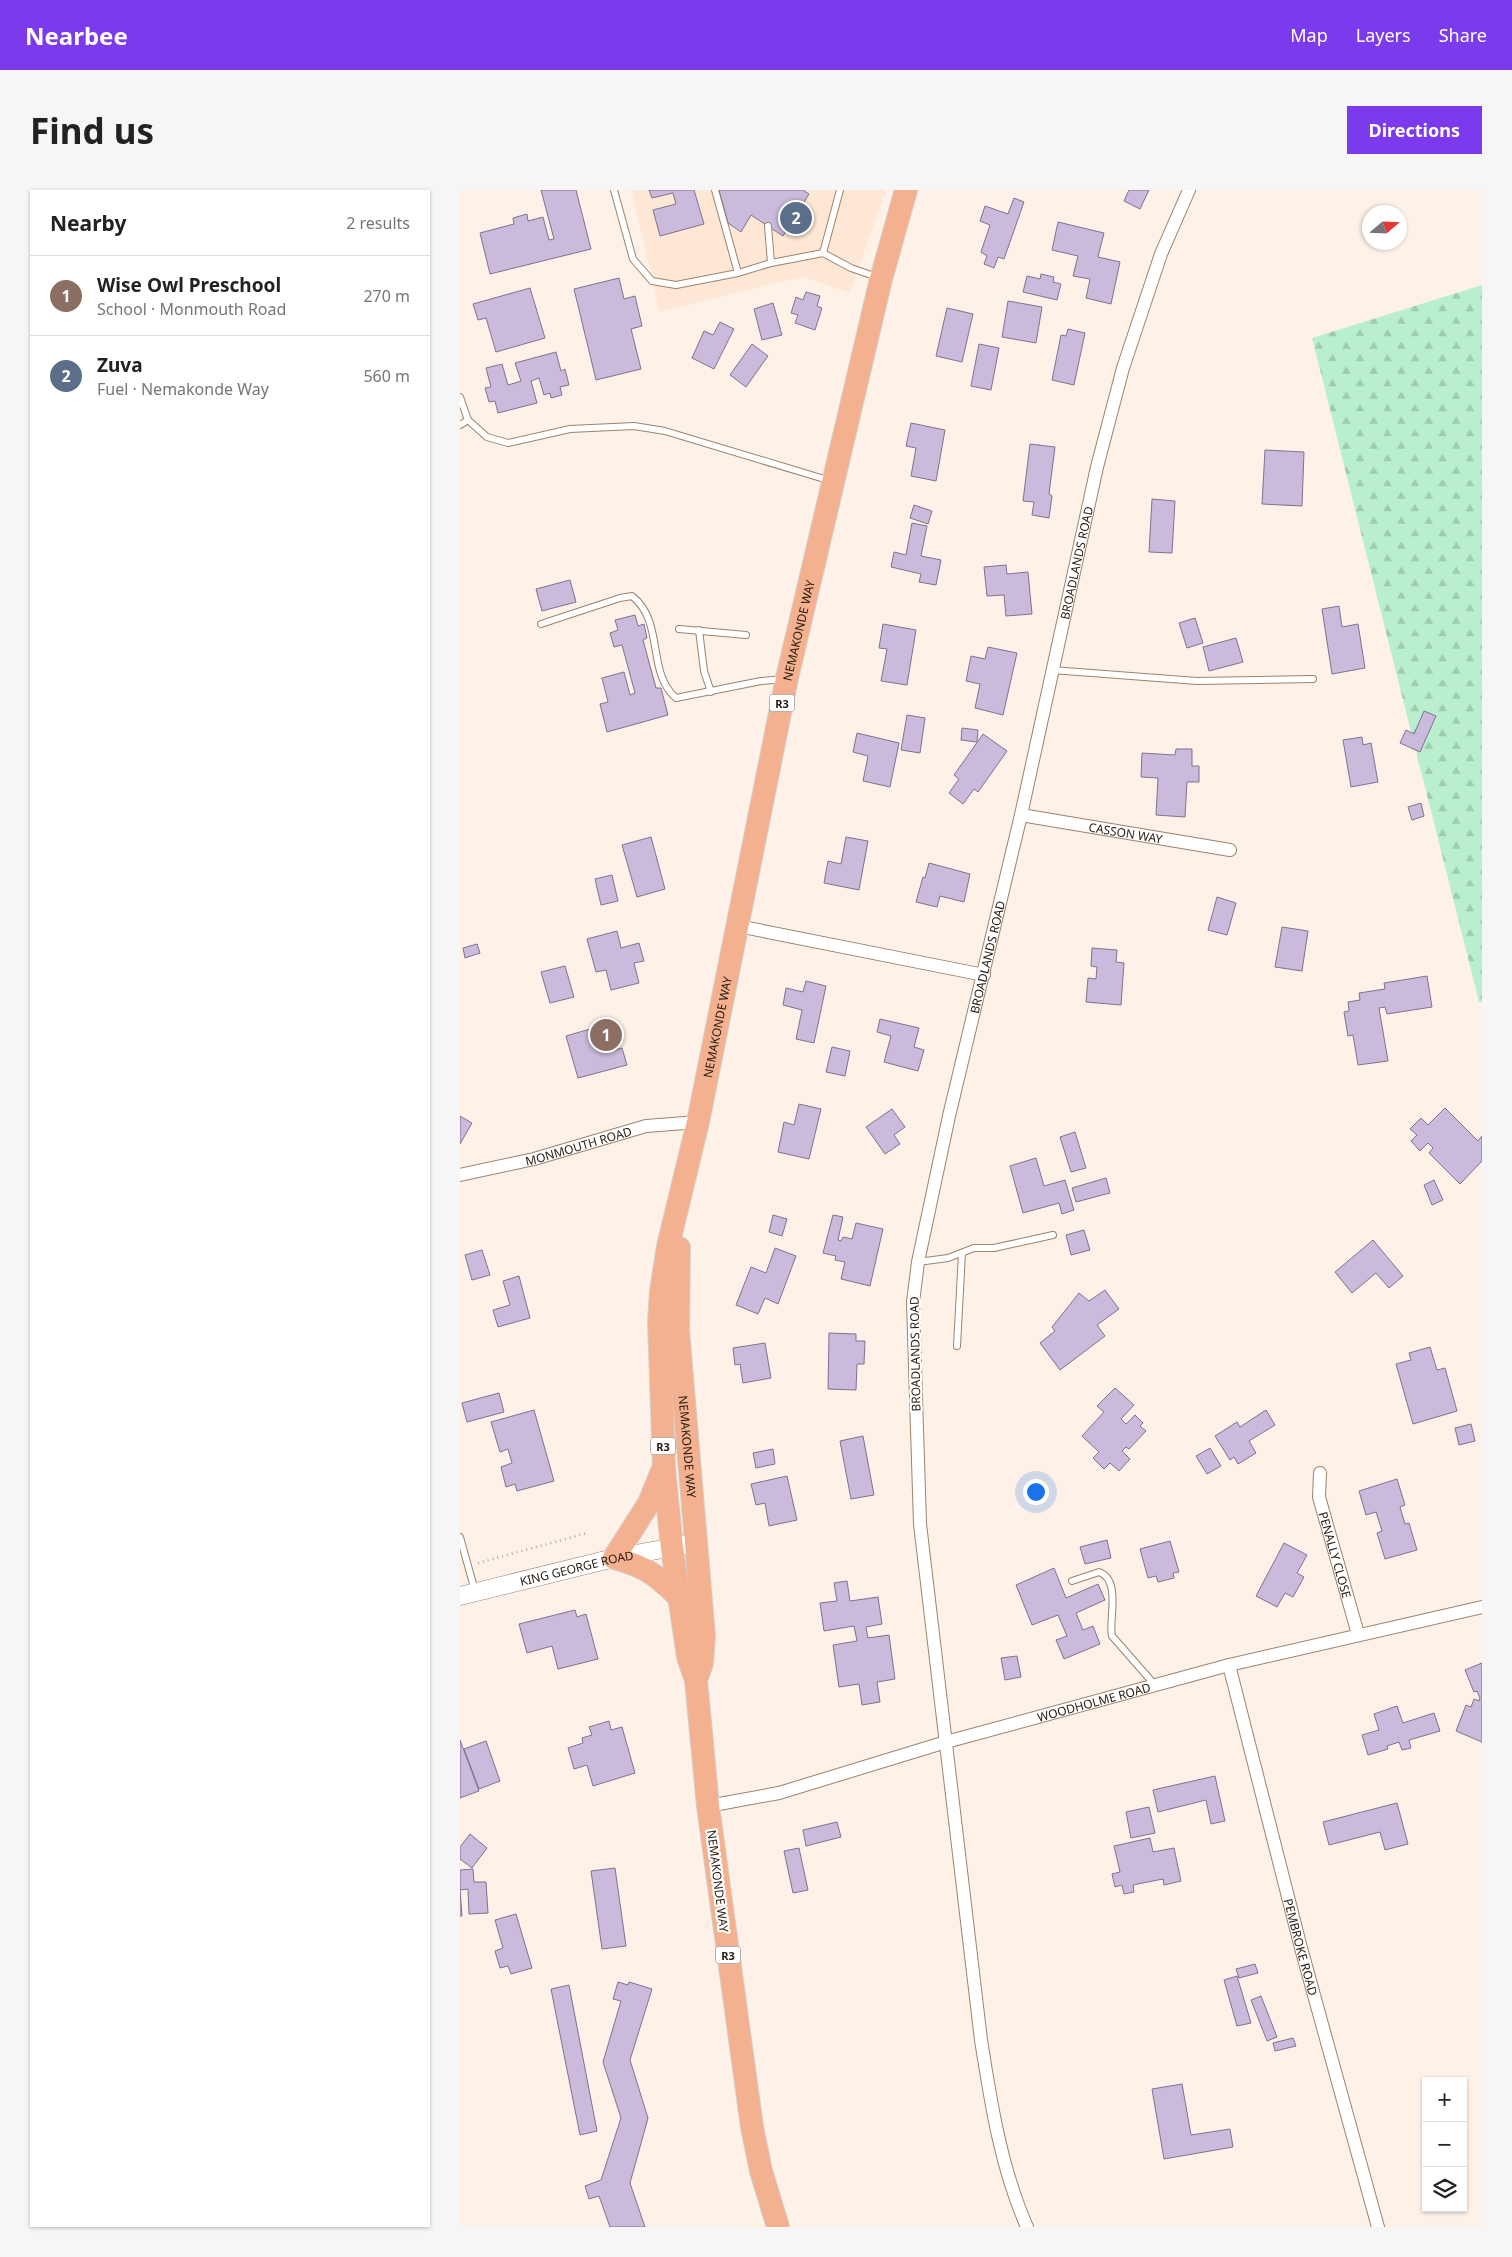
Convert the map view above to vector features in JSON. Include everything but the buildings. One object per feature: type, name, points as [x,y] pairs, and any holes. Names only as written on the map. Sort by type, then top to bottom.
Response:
[{"type":"highway","name":"NEMAKONDE WAY","points":[[778,2227],[761,2171],[752,2127],[708,1806],[696,1680],[688,1657],[678,1596],[664,1468],[660,1301],[664,1265],[698,1122],[787,678],[881,279],[906,193]]},
{"type":"highway","name":"NEMAKONDE WAY","points":[[678,1210],[678,1330],[704,1636],[702,1663],[696,1680]]},
{"type":"highway","points":[[664,1468],[649,1503],[614,1558],[638,1565],[651,1572],[678,1596]]},
{"type":"main road","name":"KING GEORGE ROAD","points":[[468,1594],[614,1558],[695,1543]]},
{"type":"street","name":"BROADLANDS ROAD","points":[[1026,2227],[1016,2203],[993,2112],[981,2040],[920,1524],[913,1302],[918,1262],[949,1116],[1021,815],[1081,536],[1123,368],[1161,254],[1189,190]]},
{"type":"street","name":"CASSON WAY","points":[[1021,815],[1230,850]]},
{"type":"street","points":[[738,926],[984,975]]},
{"type":"street","name":"MONMOUTH ROAD","points":[[460,1176],[534,1159],[646,1126],[698,1122]]},
{"type":"street","name":"PENALLY CLOSE","points":[[1320,1473],[1319,1497],[1358,1634]]},
{"type":"street","name":"WOODHOLME ROAD","points":[[708,1806],[779,1793],[946,1742],[1229,1665],[1358,1634],[1482,1608]]},
{"type":"street","name":"PEMBROKE ROAD","points":[[1229,1665],[1301,1948],[1378,2227]]},
{"type":"lane","points":[[614,190],[634,260],[652,281],[676,285],[738,273],[771,262],[823,253],[851,268],[881,279]]},
{"type":"lane","points":[[715,190],[738,273]]},
{"type":"lane","points":[[823,253],[840,190]]},
{"type":"lane","points":[[768,226],[771,262]]},
{"type":"lane","points":[[460,397],[468,420],[487,437],[508,443],[570,429],[634,426],[665,431],[833,482]]},
{"type":"lane","points":[[460,425],[468,420]]},
{"type":"lane","points":[[541,624],[620,598],[632,596],[647,612],[652,628],[659,671],[668,692],[676,698],[761,681],[787,678]]},
{"type":"lane","points":[[679,629],[746,635]]},
{"type":"lane","points":[[699,630],[704,672],[711,692]]},
{"type":"lane","points":[[1052,670],[1197,681],[1313,679]]},
{"type":"lane","points":[[918,1262],[948,1258],[974,1248],[994,1248],[1053,1235]]},
{"type":"lane","points":[[957,1346],[962,1253]]},
{"type":"lane","points":[[460,1541],[467,1566],[468,1594]]},
{"type":"lane","points":[[1072,1581],[1099,1572],[1106,1577],[1112,1594],[1112,1636],[1154,1685]]},
{"type":"path","points":[[467,1566],[587,1533]]},
{"type":"shaded area","points":[[631,190],[886,190],[850,293],[802,277],[660,312]]},
{"type":"green space","points":[[1482,285],[1482,1002],[1479,1002],[1312,338]]},
{"type":"place","name":"Zuva","points":[[796,218]]},
{"type":"place","name":"Wise Owl Preschool","points":[[606,1035]]}]
